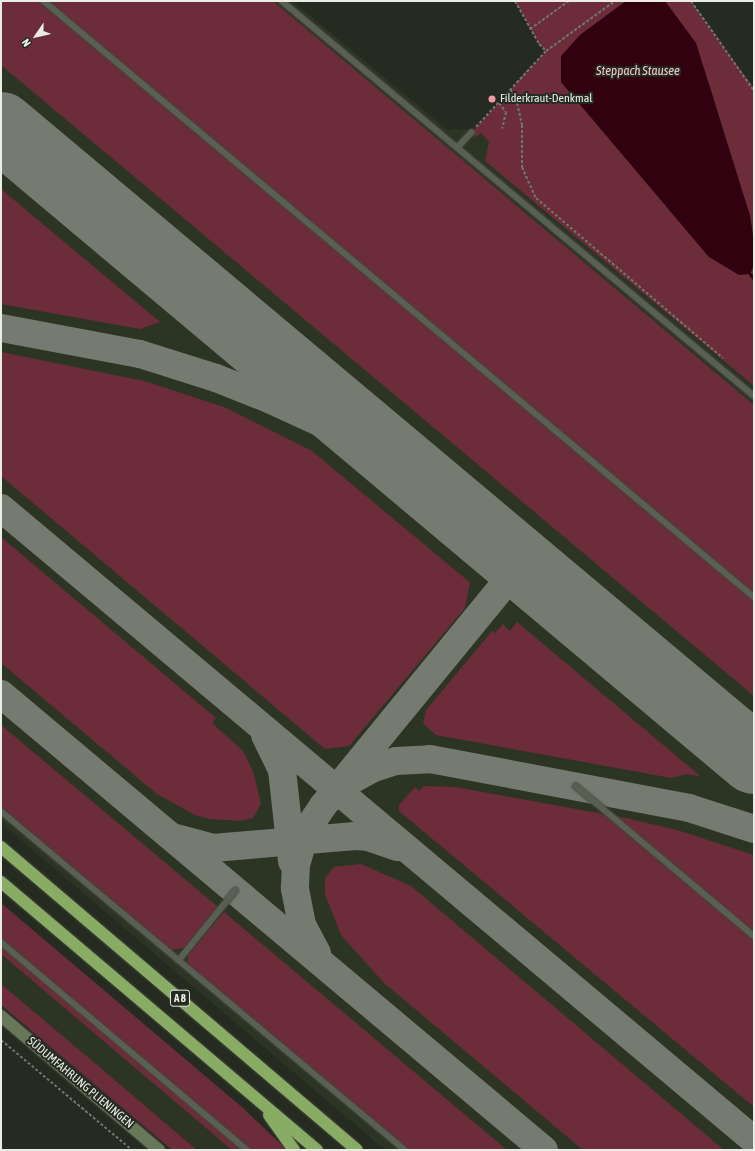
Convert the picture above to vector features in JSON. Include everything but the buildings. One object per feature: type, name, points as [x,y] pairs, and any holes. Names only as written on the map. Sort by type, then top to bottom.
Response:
[{"type":"highway","name":"A 8","points":[[1,847],[357,1150]]},
{"type":"highway","name":"A 8","points":[[1,882],[317,1150]]},
{"type":"highway","points":[[258,1099],[294,1150]]},
{"type":"main road","name":"SÜDUMFAHRUNG PLIENINGEN","points":[[1,1016],[159,1150]]},
{"type":"lane","points":[[44,1],[754,597]]},
{"type":"lane","points":[[282,1],[754,396]]},
{"type":"lane","points":[[457,148],[470,133]]},
{"type":"lane","points":[[576,786],[754,936]]},
{"type":"lane","points":[[1,811],[405,1150]]},
{"type":"lane","points":[[179,960],[235,891]]},
{"type":"lane","points":[[1,942],[247,1150]]},
{"type":"path","points":[[515,1],[530,28],[546,51]]},
{"type":"path","points":[[530,28],[569,1]]},
{"type":"path","points":[[470,133],[546,51],[615,1]]},
{"type":"path","points":[[691,1],[754,91]]},
{"type":"path","points":[[510,89],[517,103],[522,124],[522,167],[536,198],[723,358]]},
{"type":"path","points":[[499,103],[506,112],[502,129]]},
{"type":"path","points":[[1,1040],[132,1150]]},
{"type":"shaded area","points":[[1,1],[293,1],[448,130],[466,129],[471,133],[481,133],[490,142],[485,161],[754,386],[754,1150],[385,1150],[1,823]]},
{"type":"shaded area","points":[[1,1],[41,1],[754,600],[754,696],[1,65]]},
{"type":"shaded area","points":[[48,1],[273,1],[754,405],[754,594]]},
{"type":"shaded area","points":[[515,1],[626,1],[580,35],[561,82],[709,257],[750,274],[754,265],[754,386],[485,161],[489,142],[481,133],[476,137],[471,133],[546,51],[539,44]]},
{"type":"shaded area","points":[[665,1],[690,1],[754,88],[754,243],[750,216],[709,84]]},
{"type":"shaded area","points":[[1,189],[160,322],[140,329],[1,304]]},
{"type":"shaded area","points":[[1,352],[144,381],[224,407],[312,451],[470,583],[465,608],[349,746],[325,749],[1,476]]},
{"type":"shaded area","points":[[1,537],[216,718],[212,723],[243,751],[253,771],[261,804],[253,818],[240,821],[210,819],[195,815],[157,794],[1,663]]},
{"type":"shaded area","points":[[517,622],[699,775],[687,774],[671,778],[436,735],[423,723],[426,710],[492,631],[495,633],[503,624],[510,631]]},
{"type":"shaded area","points":[[1,725],[218,907],[184,948],[171,950],[1,807]]},
{"type":"shaded area","points":[[424,786],[456,787],[603,814],[754,940],[754,1107],[399,811],[399,805],[415,787],[419,791]]},
{"type":"shaded area","points":[[613,815],[677,830],[754,855],[754,933]]},
{"type":"shaded area","points":[[361,864],[411,886],[724,1150],[583,1150],[383,982],[341,935],[325,894],[325,878],[334,867]]},
{"type":"shaded area","points":[[1,903],[243,1108],[287,1150],[232,1150],[1,954]]},
{"type":"shaded area","points":[[224,912],[507,1150],[409,1150],[190,966],[187,961],[188,955]]},
{"type":"shaded area","points":[[1,954],[181,1105],[232,1150],[197,1150],[1,984]]},
{"type":"shaded area","points":[[1,984],[197,1150],[172,1150],[1,1005]]},
{"type":"water","name":"Steppach Stausee","points":[[626,1],[665,1],[696,43],[750,216],[754,243],[754,265],[750,274],[739,275],[709,257],[561,82],[561,56],[580,35]]},
{"type":"waterway","points":[[750,274],[754,279]]},
{"type":"taxiway","points":[[1,328],[140,354],[216,378],[269,399],[393,456]]},
{"type":"taxiway","points":[[1,508],[754,1140]]},
{"type":"taxiway","points":[[317,953],[302,925],[295,888],[296,865],[306,831],[322,807],[521,564]]},
{"type":"taxiway","points":[[1,694],[544,1150]]},
{"type":"taxiway","points":[[265,735],[282,770],[292,861]]},
{"type":"taxiway","points":[[348,782],[371,769],[396,761],[430,759],[689,808],[754,829]]},
{"type":"taxiway","points":[[176,838],[213,848],[355,836],[368,837],[397,847]]},
{"type":"runway","points":[[1,127],[754,759]]},
{"type":"place","name":"Filderkraut-Denkmal","points":[[492,99]]}]
